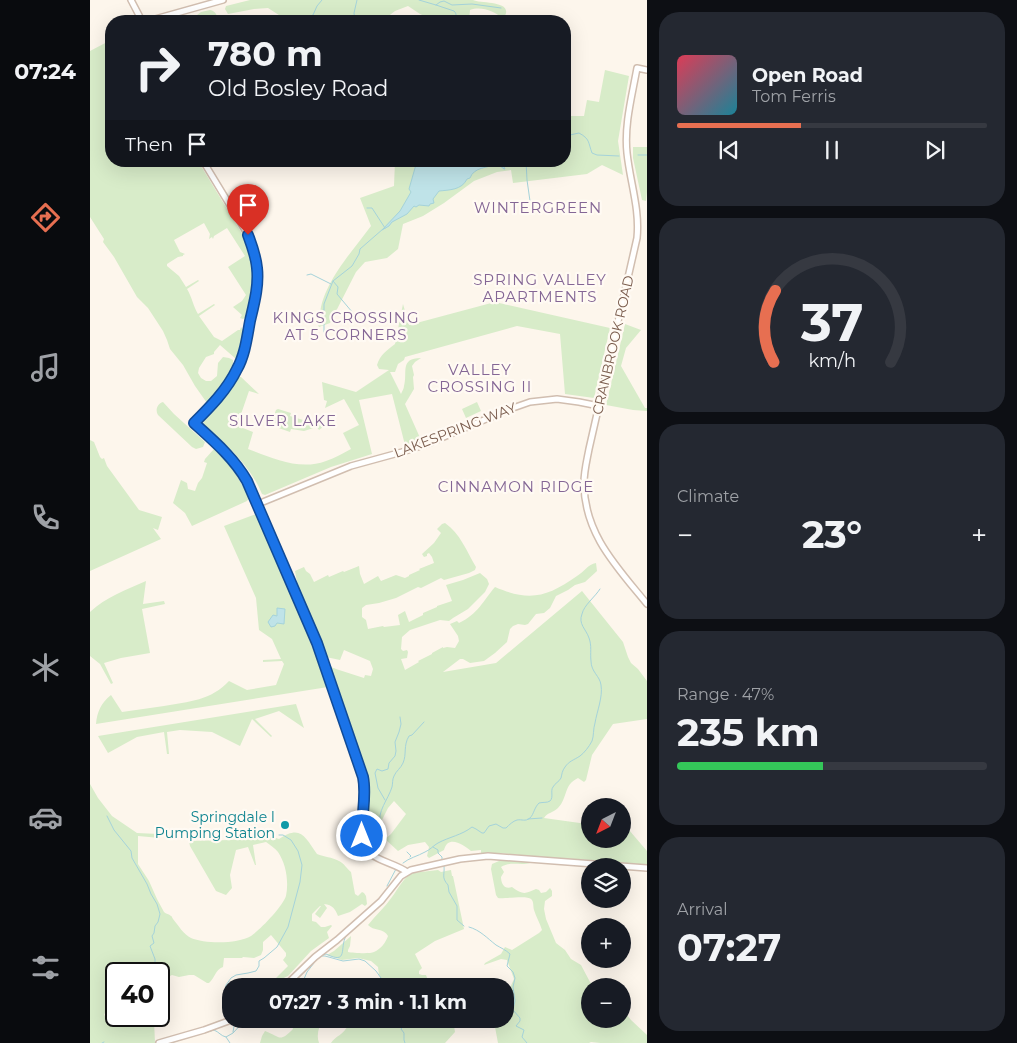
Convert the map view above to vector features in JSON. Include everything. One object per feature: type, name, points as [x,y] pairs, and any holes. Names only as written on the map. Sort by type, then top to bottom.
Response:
[{"type":"street","points":[[131,0],[139,15]]},
{"type":"street","points":[[169,15],[223,0]]},
{"type":"street","name":"CRANBROOK ROAD","points":[[647,70],[637,68],[626,142],[637,208],[637,238],[584,477],[584,492],[593,530],[601,546],[647,604]]},
{"type":"street","points":[[207,167],[248,235],[255,256],[257,280],[246,343],[238,368],[221,394],[194,423],[226,452],[247,481],[317,643],[361,772],[364,788],[362,831],[365,847],[372,856],[402,868],[406,872]]},
{"type":"street","name":"LAKESPRING WAY","points":[[258,504],[351,466],[421,446],[530,402],[556,399],[599,406]]},
{"type":"street","points":[[293,978],[310,961],[381,901],[406,872],[473,857],[495,856],[647,868]]},
{"type":"street","points":[[160,1043],[222,1023]]},
{"type":"green space","points":[[250,0],[473,0],[502,6],[506,13],[505,15],[497,15],[488,10],[474,9],[470,10],[470,15],[422,15],[408,6],[390,15],[279,15],[268,8],[228,14],[225,9],[226,6]]},
{"type":"green space","points":[[210,10],[216,15],[197,15]]},
{"type":"green space","points":[[105,43],[105,167],[202,167],[241,232],[249,250],[253,280],[246,317],[243,319],[240,318],[242,315],[233,307],[242,301],[246,295],[228,267],[245,256],[227,228],[214,236],[213,239],[212,237],[209,239],[210,234],[204,223],[174,240],[180,252],[185,254],[167,264],[179,276],[186,287],[199,281],[187,289],[198,314],[215,305],[199,316],[214,337],[222,341],[240,330],[241,327],[244,331],[236,359],[220,345],[214,354],[206,357],[199,368],[198,373],[201,378],[211,381],[217,376],[218,363],[223,357],[233,360],[229,378],[217,395],[207,403],[183,365],[170,349],[163,331],[148,308],[137,297],[90,217],[90,51]]},
{"type":"green space","points":[[605,70],[629,76],[618,141],[623,175],[602,165],[587,174],[513,183],[511,170],[497,172],[474,181],[423,216],[403,224],[398,249],[387,258],[365,262],[356,272],[330,323],[319,327],[320,311],[329,285],[345,259],[371,226],[360,198],[394,186],[395,167],[571,167],[571,116],[584,116],[587,100],[599,102]]},
{"type":"green space","points":[[633,147],[647,147],[646,201],[642,200],[633,158]]},
{"type":"green space","points":[[495,302],[610,328],[594,398],[565,394],[560,334],[517,326],[405,357],[398,364],[395,372],[390,372],[401,394],[404,387],[407,363],[421,358],[412,366],[414,389],[405,404],[421,440],[405,445],[392,394],[359,400],[372,454],[331,467],[265,495],[262,494],[244,464],[203,424],[204,420],[227,394],[238,377],[241,377],[259,394],[249,391],[239,420],[235,425],[253,432],[248,449],[296,464],[316,464],[329,460],[351,449],[343,433],[359,425],[344,399],[325,408],[327,401],[324,400],[322,382],[356,392],[389,370],[379,369],[377,365],[382,356],[395,344],[403,304],[409,325]]},
{"type":"green space","points":[[625,324],[641,330],[626,348],[621,366],[645,408],[647,408],[647,411],[606,405]]},
{"type":"green space","points":[[163,402],[205,442],[203,447],[196,449],[192,447],[158,415],[157,407]]},
{"type":"green space","points":[[477,402],[481,411],[466,418],[462,409]]},
{"type":"green space","points":[[278,409],[291,413],[290,416],[316,424],[317,421],[323,424],[323,427],[319,430],[317,427],[304,431],[291,429],[290,432],[273,426],[271,423]]},
{"type":"green space","points":[[90,440],[94,442],[100,457],[104,458],[107,466],[139,510],[162,517],[158,530],[153,528],[161,539],[90,571]]},
{"type":"green space","points":[[214,449],[234,472],[249,498],[247,501],[192,526],[185,513],[173,503],[181,480],[187,483],[188,489],[195,491],[207,463],[204,462],[205,459]]},
{"type":"green space","points":[[256,514],[289,588],[328,687],[96,724],[100,708],[111,695],[122,712],[199,699],[215,692],[229,681],[247,690],[276,685],[284,664],[282,661],[263,662],[263,660],[281,659],[272,639],[259,630],[256,598],[224,526]]},
{"type":"green space","points":[[445,523],[450,527],[463,543],[476,567],[475,570],[444,580],[441,578],[396,598],[366,605],[362,608],[362,617],[366,620],[368,629],[400,625],[398,615],[405,611],[409,622],[437,606],[452,601],[446,585],[480,573],[487,579],[489,584],[485,592],[468,609],[449,621],[440,620],[410,630],[402,637],[401,649],[408,652],[407,658],[401,659],[405,670],[443,647],[455,648],[459,641],[458,636],[450,624],[457,621],[459,623],[471,616],[495,587],[518,595],[528,596],[547,593],[596,563],[597,571],[585,582],[575,585],[556,596],[550,608],[544,613],[536,614],[528,624],[513,626],[510,629],[507,642],[484,661],[470,663],[460,659],[443,672],[496,663],[582,591],[623,642],[631,663],[647,681],[647,719],[613,724],[592,755],[586,780],[584,782],[578,778],[573,781],[561,804],[544,818],[581,823],[581,848],[631,848],[631,832],[647,851],[647,865],[631,863],[631,858],[581,858],[581,860],[500,853],[481,854],[481,850],[471,851],[456,842],[449,843],[444,850],[429,858],[427,856],[429,847],[425,842],[408,845],[398,851],[385,839],[406,814],[394,801],[388,808],[379,826],[374,828],[369,823],[366,814],[367,780],[328,665],[364,678],[365,675],[371,676],[373,669],[370,661],[344,650],[340,660],[324,655],[299,593],[295,571],[304,567],[314,582],[328,575],[329,577],[359,566],[364,584],[378,576],[381,581],[396,575],[405,578],[419,569],[434,563],[429,553],[424,557],[422,554],[434,543],[441,533],[437,529]]},
{"type":"green space","points":[[146,581],[143,604],[164,601],[165,604],[142,609],[150,653],[104,663],[113,683],[111,684],[100,664],[90,656],[90,612],[109,598]]},
{"type":"green space","points":[[296,704],[304,728],[279,711],[255,719],[271,737],[252,719],[240,746],[212,732],[180,730],[167,732],[169,754],[167,754],[164,732],[137,737],[108,753],[98,736]]},
{"type":"green space","points":[[90,784],[112,816],[137,833],[159,834],[160,838],[138,836],[138,864],[149,881],[164,912],[172,916],[188,937],[197,940],[221,942],[238,941],[251,936],[281,906],[286,896],[287,884],[285,867],[281,857],[266,842],[253,845],[256,865],[248,847],[236,850],[230,875],[232,888],[226,895],[216,891],[189,841],[273,837],[279,839],[293,833],[302,834],[317,854],[341,862],[351,872],[355,894],[358,896],[362,892],[366,896],[367,904],[365,906],[362,904],[350,912],[338,916],[330,905],[324,904],[327,908],[320,918],[315,914],[320,906],[312,914],[312,921],[321,927],[332,926],[327,932],[329,938],[311,951],[288,976],[284,978],[276,978],[288,966],[283,960],[286,953],[271,935],[263,942],[261,955],[254,958],[224,958],[223,967],[218,970],[209,983],[194,975],[170,976],[170,962],[105,962],[105,1027],[154,1027],[155,1043],[90,1043]]},
{"type":"green space","points":[[499,861],[528,861],[530,863],[508,864],[501,867],[504,872],[501,880],[505,887],[512,887],[524,893],[536,889],[541,893],[546,892],[550,888],[552,891],[552,896],[545,901],[546,919],[556,943],[565,950],[571,959],[581,965],[588,978],[581,978],[581,1028],[631,1028],[631,1020],[647,1035],[647,1043],[498,1043],[495,1028],[514,1028],[514,978],[507,960],[501,959],[484,965],[501,954],[505,947],[512,950],[542,930],[531,899],[525,897],[498,898],[491,869],[492,864]]},
{"type":"green space","points":[[451,870],[464,929],[435,941],[415,954],[422,968],[419,974],[426,975],[427,978],[381,978],[378,967],[371,961],[358,958],[342,960],[327,955],[351,936],[348,952],[369,953],[379,949],[385,943],[388,936],[386,933],[368,925],[403,881],[412,873]]},
{"type":"green space","points":[[319,1028],[319,1043],[260,1043],[265,1031],[280,1038],[293,1029]]},
{"type":"green space","points":[[346,1028],[454,1028],[455,1032],[445,1043],[331,1043]]},
{"type":"water","points":[[415,167],[488,167],[474,172],[459,187],[439,191],[433,199],[434,203],[429,206],[414,206],[407,214],[382,230],[400,211],[411,192],[409,189]]},
{"type":"water","points":[[277,608],[285,609],[284,624],[277,623],[271,627],[268,622],[273,615],[277,616]]},
{"type":"waterway","points":[[313,15],[322,0]]},
{"type":"waterway","points":[[354,15],[357,0]]},
{"type":"waterway","points":[[419,0],[454,11],[456,15]]},
{"type":"waterway","points":[[436,5],[444,1],[452,5],[472,4],[501,8]]},
{"type":"waterway","points":[[571,135],[579,133],[583,135],[587,139],[592,153],[619,156]]},
{"type":"waterway","points":[[638,155],[647,155]]},
{"type":"waterway","points":[[526,167],[530,201]]},
{"type":"waterway","points":[[367,208],[372,208],[385,228]]},
{"type":"waterway","points":[[324,332],[324,304],[333,281],[352,266],[360,249],[383,229]]},
{"type":"waterway","points":[[307,275],[311,274],[331,284]]},
{"type":"waterway","points":[[333,281],[338,287],[337,294],[358,319]]},
{"type":"waterway","points":[[296,320],[311,319],[323,310]]},
{"type":"waterway","points":[[403,863],[438,843],[472,827],[484,833],[489,826],[496,824],[506,828],[511,823],[528,819],[539,803],[550,801],[552,789],[561,778],[565,767],[580,756],[593,739],[594,725],[601,699],[601,685],[591,665],[590,641],[581,618],[585,607],[600,589]]},
{"type":"waterway","points":[[385,800],[378,788],[375,773],[377,769],[382,771],[388,769],[389,763],[395,756],[395,742],[401,724],[400,717]]},
{"type":"waterway","points":[[380,825],[380,815],[392,787],[393,777],[404,760],[407,740],[424,722]]},
{"type":"waterway","points":[[107,816],[114,830],[131,851],[132,858],[157,904],[160,914],[152,936],[154,943],[150,946],[155,962]]},
{"type":"waterway","points":[[528,819],[542,818]]},
{"type":"waterway","points":[[231,978],[236,975],[256,971],[259,961],[277,947],[288,927],[300,882],[302,865],[298,851],[291,840],[283,835],[279,835]]},
{"type":"waterway","points":[[433,847],[438,850],[442,859]]},
{"type":"waterway","points":[[407,852],[410,857]]},
{"type":"waterway","points":[[444,866],[445,880],[457,906],[457,920],[464,926]]},
{"type":"waterway","points":[[387,886],[396,869]]},
{"type":"waterway","points":[[350,932],[369,916]]},
{"type":"waterway","points":[[469,927],[480,932],[510,954],[507,966],[513,972],[515,978],[513,1010],[520,1018],[516,1026],[524,1030],[522,1037],[527,1043]]},
{"type":"waterway","points":[[323,955],[326,954],[338,958],[341,956],[346,936]]},
{"type":"waterway","points":[[321,956],[343,961],[359,959],[365,961],[381,978]]},
{"type":"waterway","points":[[304,978],[314,963]]},
{"type":"waterway","points":[[233,1032],[234,1028]]},
{"type":"waterway","points":[[170,1043],[214,1030],[226,1037],[238,1028]]},
{"type":"waterway","points":[[402,1028],[405,1043]]},
{"type":"waterway","points":[[226,1037],[230,1043]]},
{"type":"place","name":"Springdale I Pumping Station","points":[[285,825]]},
{"type":"district","name":"WINTERGREEN","points":[[538,207]]},
{"type":"district","name":"SPRING VALLEY APARTMENTS","points":[[540,288]]},
{"type":"district","name":"KINGS CROSSING AT 5 CORNERS","points":[[346,326]]},
{"type":"district","name":"VALLEY CROSSING II","points":[[480,378]]},
{"type":"district","name":"SILVER LAKE","points":[[283,420]]},
{"type":"district","name":"CINNAMON RIDGE","points":[[516,486]]},
{"type":"route","points":[[248,235],[255,256],[257,280],[242,358],[230,382],[194,423],[226,452],[247,481],[317,643],[363,777],[362,836]]}]
